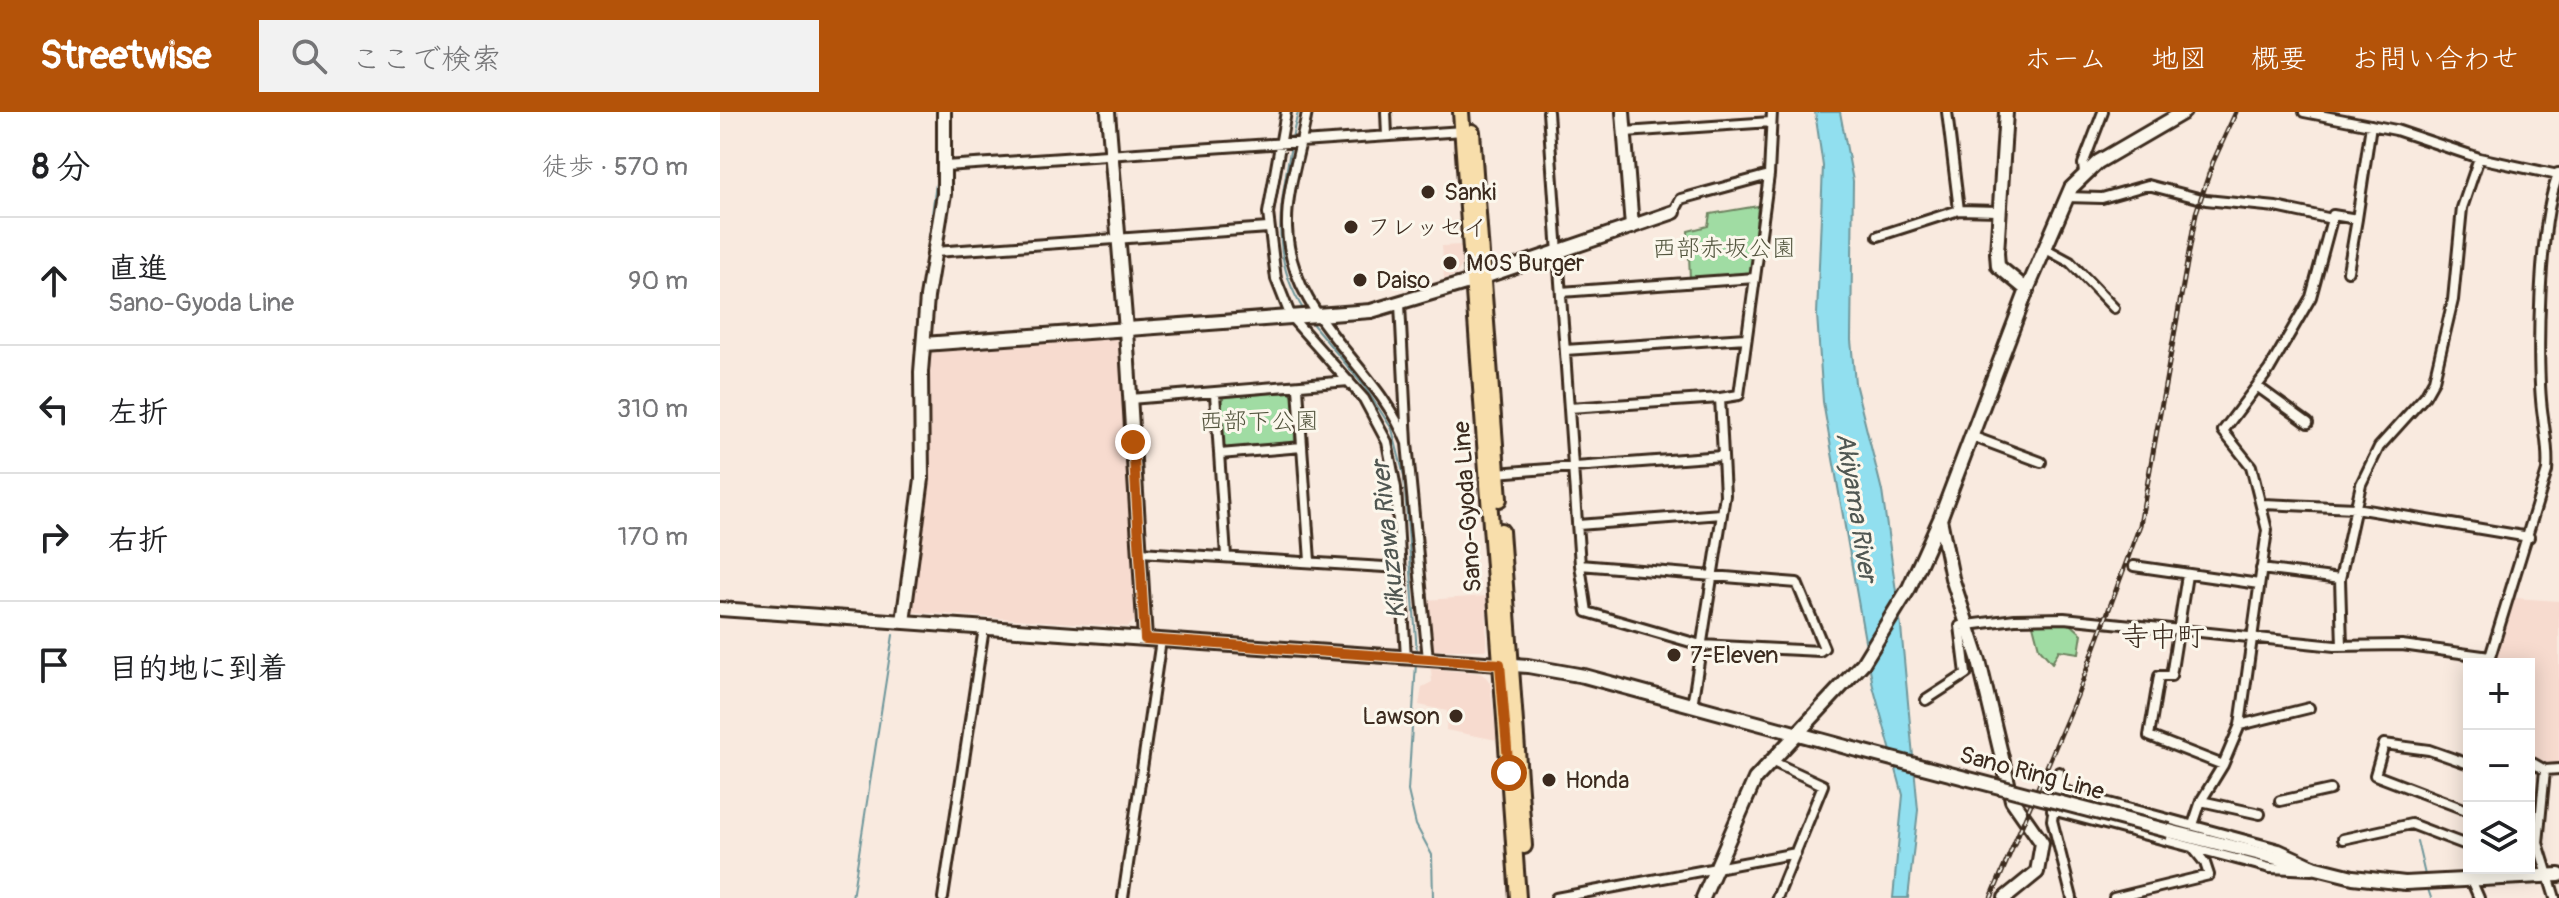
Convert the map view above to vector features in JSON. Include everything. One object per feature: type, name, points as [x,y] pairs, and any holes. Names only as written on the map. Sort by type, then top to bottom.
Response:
[{"type":"main road","name":"Sano-Gyoda Line","points":[[1461,112],[1467,131]]},
{"type":"main road","name":"Sano-Gyoda Line","points":[[1470,112],[1467,131],[1526,898]]},
{"type":"main road","name":"Sano-Gyoda Line","points":[[1506,664],[1518,898]]},
{"type":"street","points":[[903,622],[922,479],[924,344],[945,166],[944,112]]},
{"type":"street","points":[[1108,112],[1126,330],[1145,639]]},
{"type":"street","points":[[1286,112],[1283,144],[1269,194],[1268,228],[1276,279],[1294,317],[1371,410],[1390,450],[1401,568],[1417,658]]},
{"type":"street","points":[[1307,112],[1289,196],[1287,226],[1296,276],[1314,316],[1380,390],[1407,443]]},
{"type":"street","points":[[1386,112],[1387,136]]},
{"type":"street","points":[[1548,112],[1580,565],[1587,612],[1701,645],[1820,651],[1824,648],[1801,585],[1580,565]]},
{"type":"street","points":[[1623,112],[1632,227]]},
{"type":"street","points":[[1569,408],[1739,395],[1769,175],[1772,112]]},
{"type":"street","points":[[1947,112],[1959,210]]},
{"type":"street","points":[[2006,112],[1998,211],[1998,266],[2027,290]]},
{"type":"street","points":[[2084,173],[2083,164],[2103,112]]},
{"type":"street","points":[[1703,898],[1746,795],[1771,761],[1848,681],[1885,630],[1909,588],[1940,519],[2027,290],[2066,197],[2084,173],[2184,112]]},
{"type":"street","points":[[2304,112],[2367,124],[2479,158],[2559,174],[2549,209],[2540,327],[2543,416],[2549,442],[2547,471],[2490,658]]},
{"type":"street","points":[[2348,271],[2367,124],[2362,112]]},
{"type":"street","points":[[1625,132],[1771,122]]},
{"type":"street","points":[[945,166],[1467,131]]},
{"type":"street","points":[[2342,646],[2340,579],[2355,508],[2368,466],[2379,447],[2425,396],[2434,380],[2453,300],[2462,208],[2479,158]]},
{"type":"street","points":[[924,344],[1314,316],[1400,304],[1674,212],[1681,199],[1769,175]]},
{"type":"street","points":[[2066,197],[2102,198],[2148,185],[2206,200],[2276,207],[2332,219]]},
{"type":"street","points":[[1878,236],[1959,210],[1998,211]]},
{"type":"street","points":[[2193,825],[2201,801],[2223,765],[2240,725],[2267,530],[2263,504],[2251,466],[2223,431],[2258,387],[2314,290],[2333,215],[2357,219]]},
{"type":"street","points":[[935,252],[1268,228]]},
{"type":"street","points":[[2044,248],[2070,262],[2114,308]]},
{"type":"street","points":[[1561,292],[1755,278]]},
{"type":"street","points":[[1400,304],[1417,658]]},
{"type":"street","points":[[1565,350],[1746,338]]},
{"type":"street","points":[[1130,399],[1298,388],[1349,381]]},
{"type":"street","points":[[2258,387],[2308,423]]},
{"type":"street","points":[[1298,388],[1310,561]]},
{"type":"street","points":[[1215,394],[1226,556]]},
{"type":"street","points":[[1692,706],[1725,495],[1720,398]]},
{"type":"street","points":[[1971,436],[2041,462]]},
{"type":"street","points":[[1220,454],[1302,447]]},
{"type":"street","points":[[1492,473],[1722,456]]},
{"type":"street","points":[[2547,471],[2559,473]]},
{"type":"street","points":[[2263,504],[2355,508],[2529,537]]},
{"type":"street","points":[[1578,525],[1721,514]]},
{"type":"street","points":[[1940,519],[1952,578],[1968,623],[2012,800],[2042,843],[2037,872],[2005,898]]},
{"type":"street","points":[[1140,552],[1401,568]]},
{"type":"street","points":[[2134,566],[2259,584]]},
{"type":"street","points":[[2261,569],[2340,579]]},
{"type":"street","points":[[2187,575],[2171,676],[2159,676],[2149,736],[2223,765]]},
{"type":"street","name":"Sano Ring Line","points":[[720,609],[1506,664],[1584,676],[2321,870],[2405,883],[2470,882],[2553,875]]},
{"type":"street","points":[[1926,700],[1966,674],[1960,626],[1968,623],[2064,618],[2342,646],[2402,645],[2477,658]]},
{"type":"street","points":[[943,898],[984,628]]},
{"type":"street","points":[[1123,898],[1161,640]]},
{"type":"street","points":[[2240,725],[2309,708]]},
{"type":"street","points":[[2463,762],[2429,750],[2384,744],[2375,775],[2463,809]]},
{"type":"street","points":[[1771,761],[1823,785],[1777,898]]},
{"type":"street","points":[[2535,764],[2545,770],[2559,769]]},
{"type":"street","points":[[2545,770],[2538,843],[2553,875],[2555,898]]},
{"type":"street","points":[[2059,772],[2052,810],[2056,840],[2072,898]]},
{"type":"street","points":[[2057,789],[2279,849],[2321,870]]},
{"type":"street","points":[[2280,801],[2330,790]]},
{"type":"street","points":[[2201,801],[2260,814]]},
{"type":"street","points":[[2052,810],[2279,870],[2321,870]]},
{"type":"street","points":[[2343,839],[2411,824],[2463,844]]},
{"type":"street","points":[[2042,843],[2056,840]]},
{"type":"street","points":[[2114,898],[2209,875],[2193,848]]},
{"type":"street","points":[[1556,898],[1796,853]]},
{"type":"street","points":[[2470,874],[2470,882],[2479,898]]},
{"type":"shaded area","points":[[1461,245],[1462,266],[1455,275],[1444,279],[1442,246]]},
{"type":"shaded area","points":[[1114,336],[1118,341],[1125,432],[1135,620],[1128,627],[913,612],[910,607],[929,466],[928,352],[932,349]]},
{"type":"shaded area","points":[[1487,596],[1486,650],[1433,650],[1429,646],[1425,600]]},
{"type":"shaded area","points":[[2515,598],[2559,601],[2559,764],[2544,764],[2535,758],[2535,658],[2496,658]]},
{"type":"shaded area","points":[[1431,669],[1480,673],[1486,677],[1490,683],[1497,740],[1446,730],[1447,711],[1419,705],[1422,687],[1432,682]]},
{"type":"green space","name":"西部赤坂公園","points":[[1758,206],[1751,275],[1690,279],[1688,231],[1708,226],[1710,214]]},
{"type":"green space","name":"西部下公園","points":[[1289,392],[1294,395],[1295,446],[1223,449],[1220,401],[1224,397]]},
{"type":"green space","points":[[2066,620],[2082,634],[2079,653],[2059,650],[2052,663],[2039,648],[2032,621]]},
{"type":"water","name":"Akiyama River","points":[[1815,112],[1840,112],[1853,181],[1851,340],[1855,383],[1882,491],[1901,627],[1918,810],[1908,898],[1893,898],[1903,795],[1873,686],[1823,402],[1817,315],[1823,166]]},
{"type":"waterway","points":[[923,286],[937,175],[936,112]]},
{"type":"waterway","name":"Kikuzawa River","points":[[1292,138],[1298,112]]},
{"type":"waterway","name":"Kikuzawa River","points":[[1291,145],[1280,230],[1286,271],[1305,312]]},
{"type":"waterway","points":[[916,465],[914,379],[921,304]]},
{"type":"waterway","name":"Kikuzawa River","points":[[1310,321],[1364,386],[1392,429],[1404,476],[1417,653]]},
{"type":"waterway","points":[[897,611],[916,472]]},
{"type":"waterway","points":[[852,898],[893,635]]},
{"type":"waterway","name":"Kikuzawa River","points":[[1416,663],[1408,791],[1416,825],[1432,855],[1433,898]]},
{"type":"waterway","points":[[2048,824],[2068,898]]},
{"type":"waterway","points":[[2417,841],[2425,875]]},
{"type":"waterway","points":[[2428,889],[2431,898]]},
{"type":"railway","points":[[1991,898],[2077,696],[2140,525],[2196,213],[2213,162],[2236,112]]},
{"type":"place","name":"Sanki","points":[[1428,192]]},
{"type":"place","name":"フレッセイ","points":[[1351,227]]},
{"type":"place","name":"MOS Burger","points":[[1450,263]]},
{"type":"place","name":"Daiso","points":[[1360,280]]},
{"type":"place","name":"7-Eleven","points":[[1674,655]]},
{"type":"place","name":"Lawson","points":[[1456,716]]},
{"type":"place","name":"Honda","points":[[1549,780]]},
{"type":"district","name":"寺中町","points":[[2163,636]]},
{"type":"route","points":[[1133,442],[1145,639],[1500,664],[1509,773]]}]
